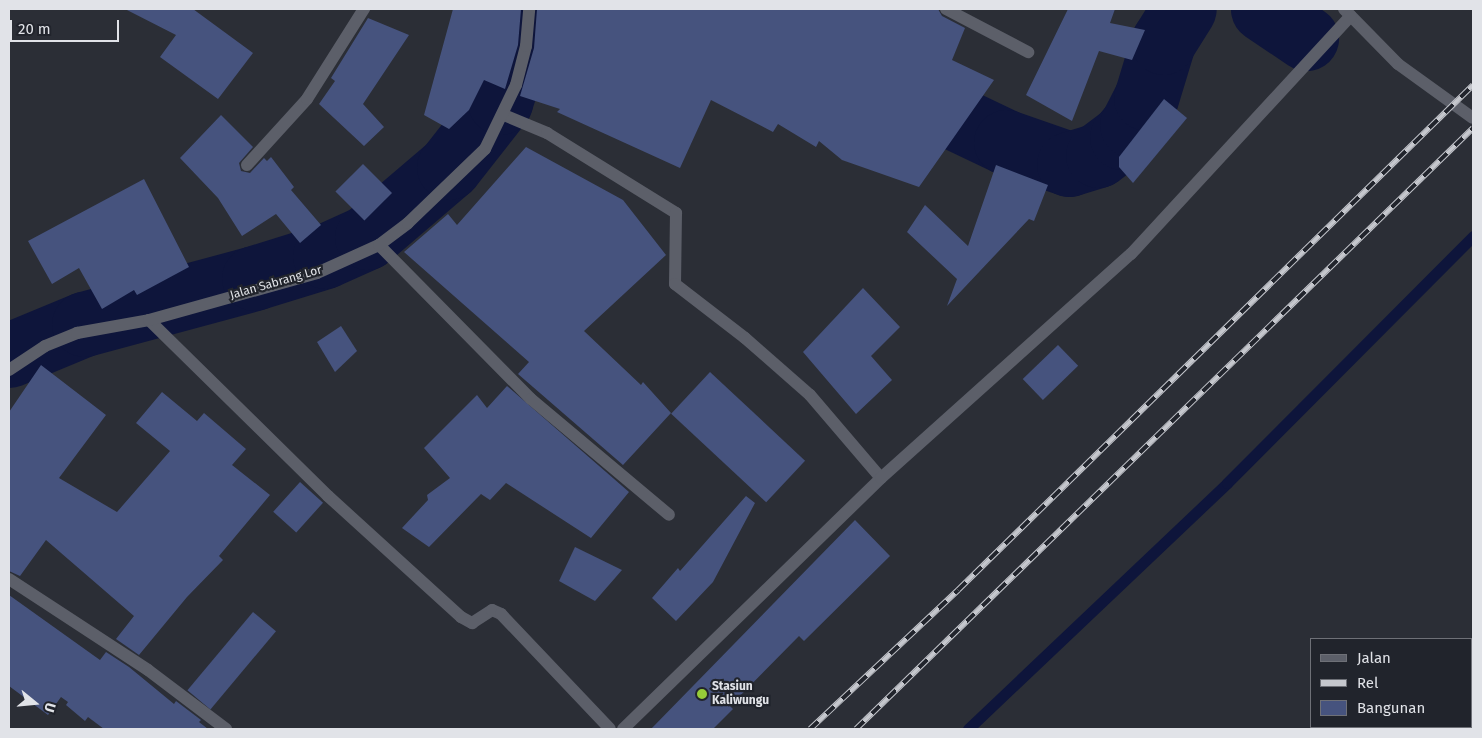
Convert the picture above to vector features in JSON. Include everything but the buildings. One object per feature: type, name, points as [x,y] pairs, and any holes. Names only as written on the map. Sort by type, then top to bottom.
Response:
[{"type":"street","points":[[248,165],[307,99],[364,9]]},
{"type":"street","name":"Jalan Sabrang Lor","points":[[9,370],[46,346],[77,333],[148,320],[317,272],[379,246],[470,165],[485,149],[504,115],[522,66],[529,9]]},
{"type":"street","points":[[946,9],[1028,52]]},
{"type":"street","points":[[623,729],[881,478],[1131,254],[1239,142],[1347,13],[1398,64],[1473,118]]},
{"type":"street","points":[[504,115],[547,132],[676,213],[675,284],[745,338],[810,395],[881,478]]},
{"type":"street","points":[[379,246],[531,399],[669,515]]},
{"type":"street","points":[[148,320],[328,496],[446,604],[472,623],[492,610],[501,614],[610,729]]},
{"type":"street","points":[[9,579],[148,670],[226,729]]},
{"type":"waterway","points":[[9,355],[84,324],[254,278],[325,256],[367,237],[449,167],[500,102],[514,59],[511,9]]},
{"type":"waterway","points":[[727,9],[1006,142],[1069,164],[1098,155],[1122,137],[1132,125],[1146,98],[1163,42],[1184,9]]},
{"type":"waterway","points":[[1263,9],[1306,38]]},
{"type":"waterway","points":[[968,729],[1227,483],[1473,236]]},
{"type":"railway","points":[[810,729],[958,590],[1473,85]]},
{"type":"railway","points":[[856,729],[1473,128]]},
{"type":"place","name":"Stasiun Kaliwungu","points":[[702,694]]}]
